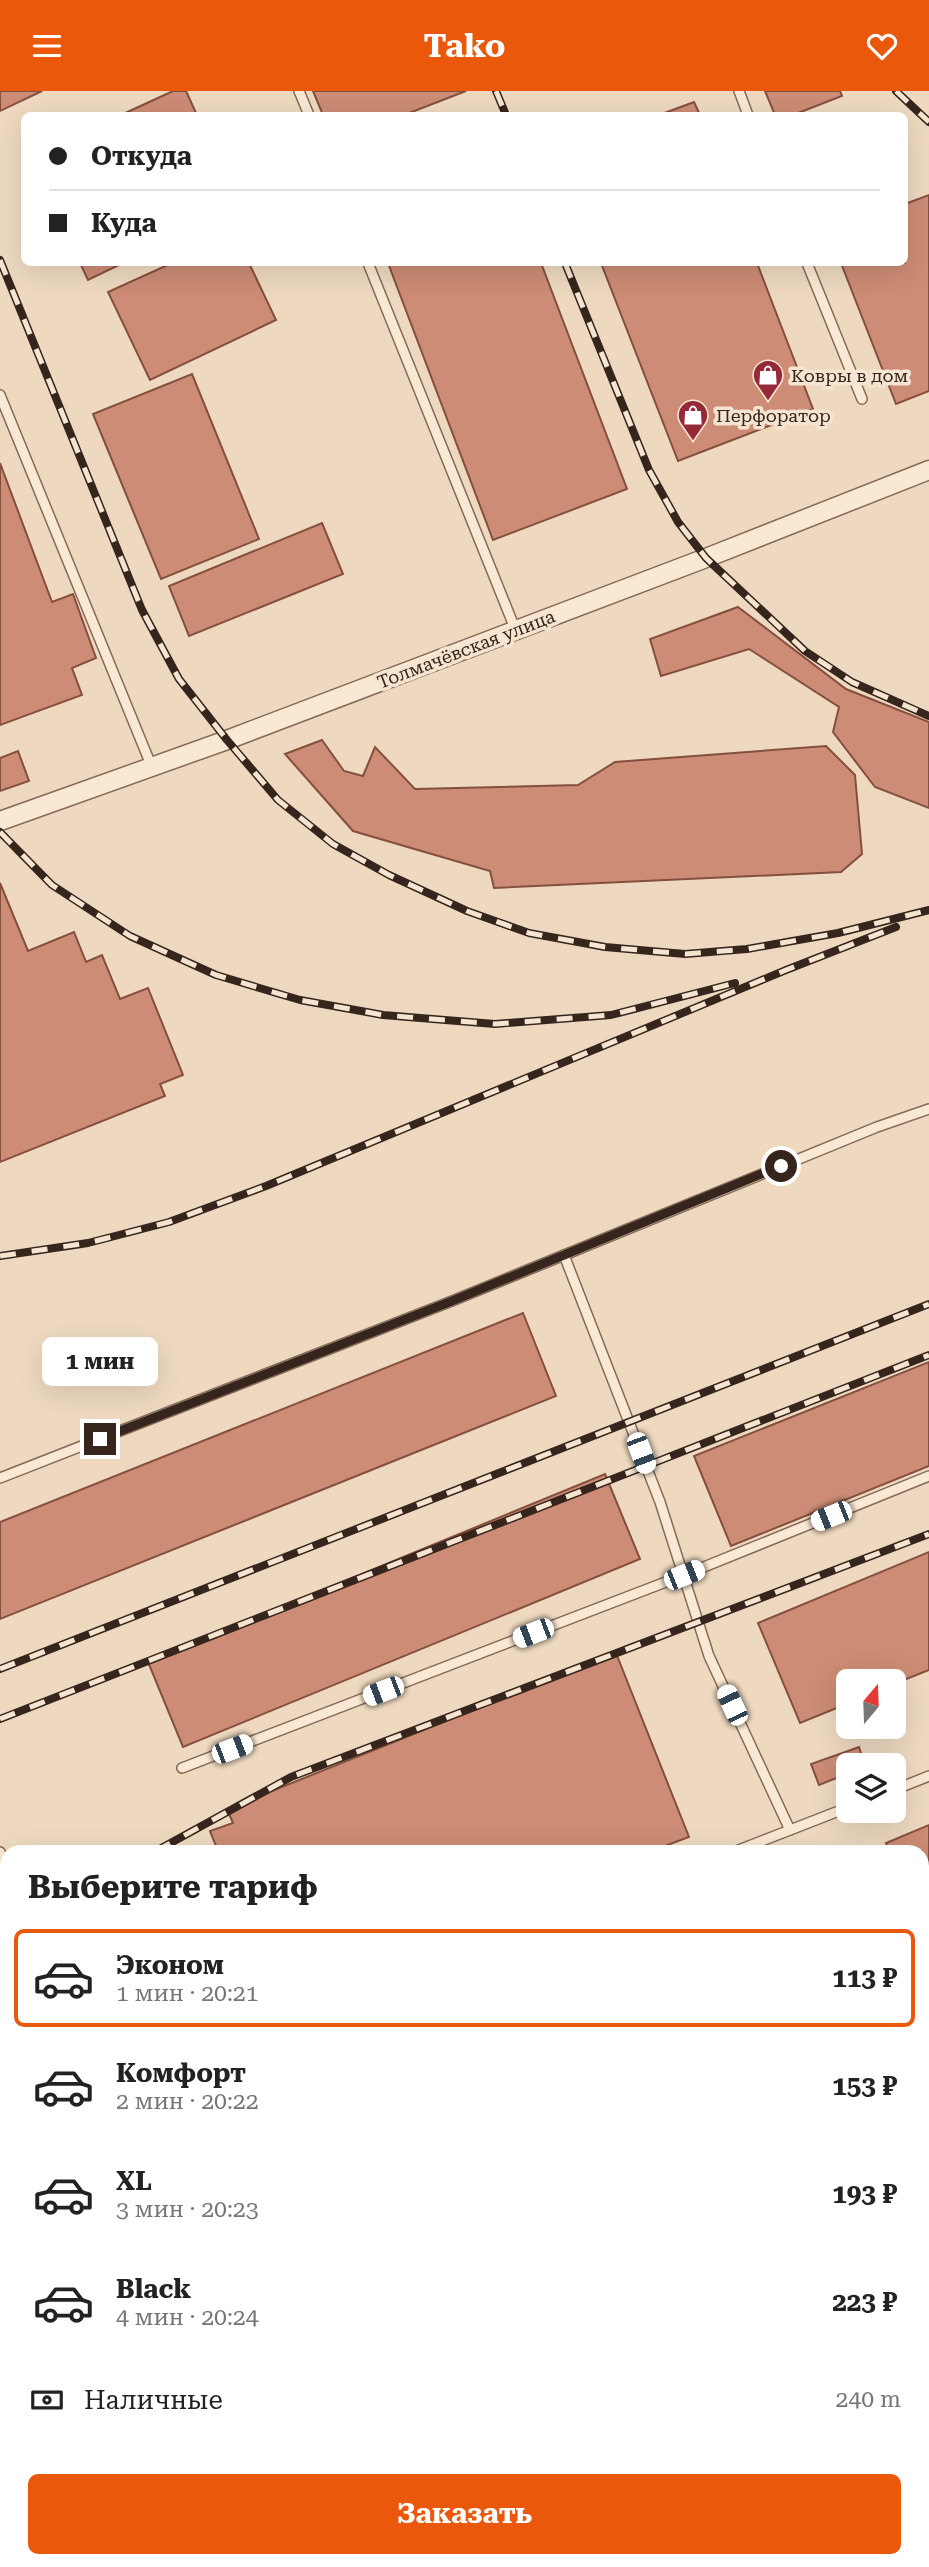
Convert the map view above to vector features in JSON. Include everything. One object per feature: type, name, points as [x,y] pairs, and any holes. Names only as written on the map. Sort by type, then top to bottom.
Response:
[{"type":"street","name":"Толмачёвская улица","points":[[0,821],[227,740],[516,631],[929,470]]},
{"type":"lane","points":[[299,91],[308,112]]},
{"type":"lane","points":[[738,91],[747,112]]},
{"type":"lane","points":[[369,266],[516,631]]},
{"type":"lane","points":[[808,266],[862,399]]},
{"type":"lane","points":[[0,395],[151,765]]},
{"type":"lane","points":[[0,1478],[564,1255],[877,1127],[929,1109]]},
{"type":"lane","points":[[564,1255],[660,1502],[709,1655],[790,1830]]},
{"type":"lane","points":[[182,1768],[684,1575],[929,1476]]},
{"type":"lane","points":[[906,1785],[929,1776]]},
{"type":"lane","points":[[751,1845],[836,1812]]},
{"type":"building","points":[[0,91],[42,91],[0,111]]},
{"type":"building","points":[[173,91],[186,91],[196,112],[128,112]]},
{"type":"building","points":[[313,91],[466,91],[412,112],[322,112]]},
{"type":"building","points":[[765,91],[840,91],[842,96],[801,112],[774,112]]},
{"type":"building","points":[[694,102],[699,112],[667,112]]},
{"type":"building","points":[[929,195],[929,391],[896,404],[842,266],[908,266],[908,203]]},
{"type":"building","points":[[81,266],[117,266],[88,280]]},
{"type":"building","points":[[165,266],[250,266],[276,320],[150,380],[108,292]]},
{"type":"building","points":[[389,266],[542,266],[627,489],[493,540]]},
{"type":"building","points":[[602,266],[758,266],[813,409],[678,461]]},
{"type":"building","points":[[192,374],[259,539],[161,579],[93,414]]},
{"type":"building","points":[[0,463],[52,602],[73,594],[96,658],[72,668],[82,695],[0,725]]},
{"type":"building","points":[[322,523],[343,574],[189,636],[169,586]]},
{"type":"building","points":[[738,607],[846,689],[929,722],[929,808],[875,787],[833,732],[839,707],[749,649],[661,676],[650,639]]},
{"type":"building","points":[[322,740],[344,771],[363,776],[375,747],[415,789],[578,785],[615,762],[826,746],[855,775],[862,854],[841,872],[494,888],[490,871],[353,831],[285,754]]},
{"type":"building","points":[[18,751],[29,781],[0,791],[0,758]]},
{"type":"building","points":[[0,883],[28,951],[74,932],[86,962],[102,955],[120,999],[148,988],[183,1075],[160,1084],[165,1096],[0,1162]]},
{"type":"building","points":[[523,1313],[556,1396],[0,1619],[0,1522]]},
{"type":"building","points":[[929,1362],[929,1466],[731,1546],[694,1456]]},
{"type":"building","points":[[605,1474],[640,1559],[183,1747],[148,1662]]},
{"type":"building","points":[[929,1552],[929,1670],[906,1679],[906,1669],[836,1669],[836,1708],[800,1723],[758,1623]]},
{"type":"building","points":[[616,1653],[689,1837],[668,1845],[216,1845],[210,1831],[233,1823],[227,1809]]},
{"type":"building","points":[[859,1747],[861,1753],[842,1753]]},
{"type":"building","points":[[836,1755],[836,1778],[819,1785],[811,1764]]},
{"type":"building","points":[[929,1825],[929,1845],[886,1843]]},
{"type":"railway","points":[[496,91],[505,112]]},
{"type":"railway","points":[[896,91],[929,122]]},
{"type":"railway","points":[[0,260],[142,610],[179,679],[278,800],[333,844],[389,875],[467,911],[529,933],[605,947],[685,954],[747,949],[838,933],[929,910]]},
{"type":"railway","points":[[566,266],[649,470],[678,522],[706,558],[805,651],[852,682],[929,716]]},
{"type":"railway","points":[[0,832],[52,885],[130,936],[216,975],[300,1000],[383,1015],[495,1024],[611,1015],[735,983]]},
{"type":"railway","points":[[0,1256],[88,1243],[169,1222],[266,1186],[896,927]]},
{"type":"railway","points":[[0,1669],[929,1304]]},
{"type":"railway","points":[[0,1719],[929,1355]]},
{"type":"railway","points":[[167,1845],[291,1777],[929,1534]]},
{"type":"place","name":"Ковры в дом","points":[[768,402]]},
{"type":"place","name":"Перфоратор","points":[[693,442]]},
{"type":"route","points":[[100,1439],[452,1301],[781,1166]]}]
